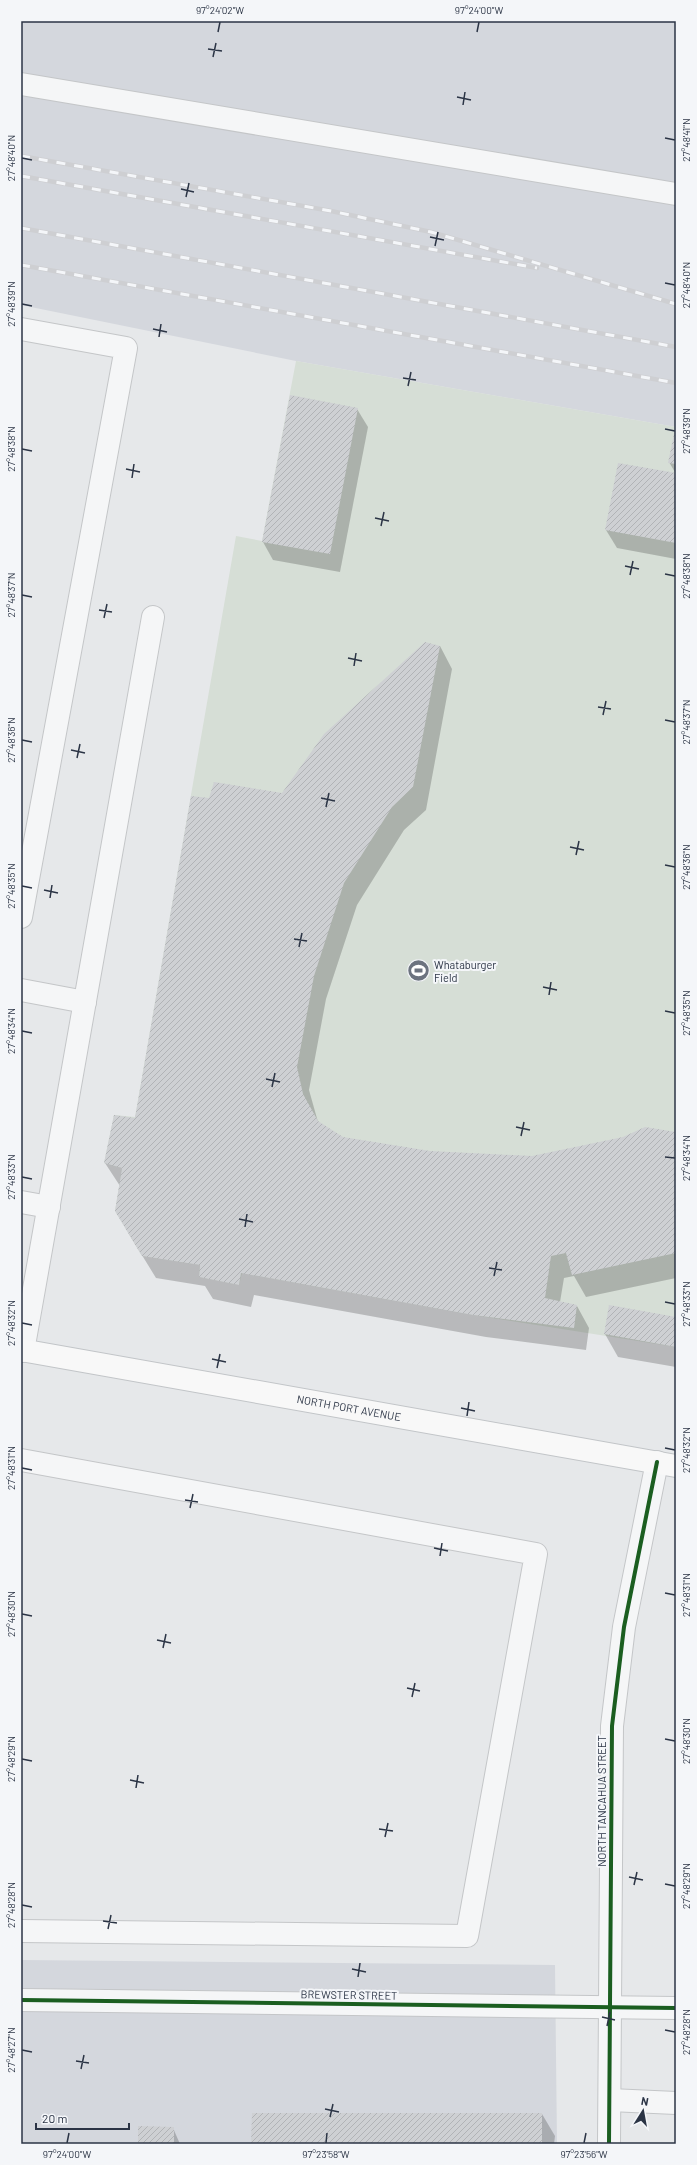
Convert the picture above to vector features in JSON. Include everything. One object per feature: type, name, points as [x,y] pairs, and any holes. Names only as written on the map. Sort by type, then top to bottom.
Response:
[{"type":"main road","name":"NORTH PORT AVENUE","points":[[22,1350],[666,1464]]},
{"type":"street","points":[[21,84],[676,194]]},
{"type":"street","points":[[21,329],[126,348],[21,917]]},
{"type":"street","points":[[22,1350],[49,1207],[153,616]]},
{"type":"street","points":[[21,990],[85,1002]]},
{"type":"street","points":[[21,1202],[49,1207]]},
{"type":"street","points":[[21,1460],[536,1554],[467,1936],[21,1931]]},
{"type":"street","name":"NORTH TANCAHUA STREET","points":[[609,2144],[612,1726],[624,1627],[666,1464]]},
{"type":"street","name":"BREWSTER STREET","points":[[21,2000],[676,2008]]},
{"type":"street","points":[[610,2100],[676,2103]]},
{"type":"shaded area","points":[[21,21],[676,21],[676,427],[296,361],[21,305]]},
{"type":"shaded area","name":"Whataburger Field","points":[[296,361],[676,427],[676,1347],[473,1315],[242,1273],[239,1285],[199,1277],[200,1265],[142,1256],[115,1211],[122,1168],[104,1163],[114,1115],[135,1117],[236,536],[262,541]]},
{"type":"shaded area","points":[[21,1960],[555,1965],[557,2144],[21,2144]]},
{"type":"building","points":[[290,395],[358,408],[330,554],[262,542]]},
{"type":"building","points":[[676,429],[676,464],[668,463]]},
{"type":"building","points":[[618,463],[676,473],[676,543],[605,530]]},
{"type":"building","points":[[425,642],[440,646],[413,787],[392,807],[344,883],[314,976],[297,1067],[303,1094],[318,1121],[343,1137],[430,1151],[532,1156],[623,1137],[645,1127],[676,1132],[676,1253],[572,1275],[566,1253],[551,1256],[545,1298],[577,1305],[574,1328],[473,1315],[241,1273],[239,1285],[199,1277],[200,1265],[142,1256],[115,1211],[122,1168],[104,1163],[114,1115],[135,1118],[191,796],[209,798],[214,782],[282,793],[324,734]]},
{"type":"building","points":[[609,1305],[676,1317],[676,1347],[604,1334]]},
{"type":"building","points":[[252,2113],[542,2113],[542,2144],[251,2144]]},
{"type":"building","points":[[138,2126],[174,2127],[174,2144],[138,2144]]},
{"type":"railway","points":[[21,156],[331,211],[431,232],[676,304]]},
{"type":"railway","points":[[21,176],[537,268]]},
{"type":"railway","points":[[21,228],[676,347]]},
{"type":"railway","points":[[21,265],[676,383]]},
{"type":"cycle path","points":[[609,2144],[612,1726],[624,1627],[657,1462]]},
{"type":"cycle path","points":[[21,2000],[676,2008]]},
{"type":"place","name":"Whataburger Field","points":[[418,971]]}]
